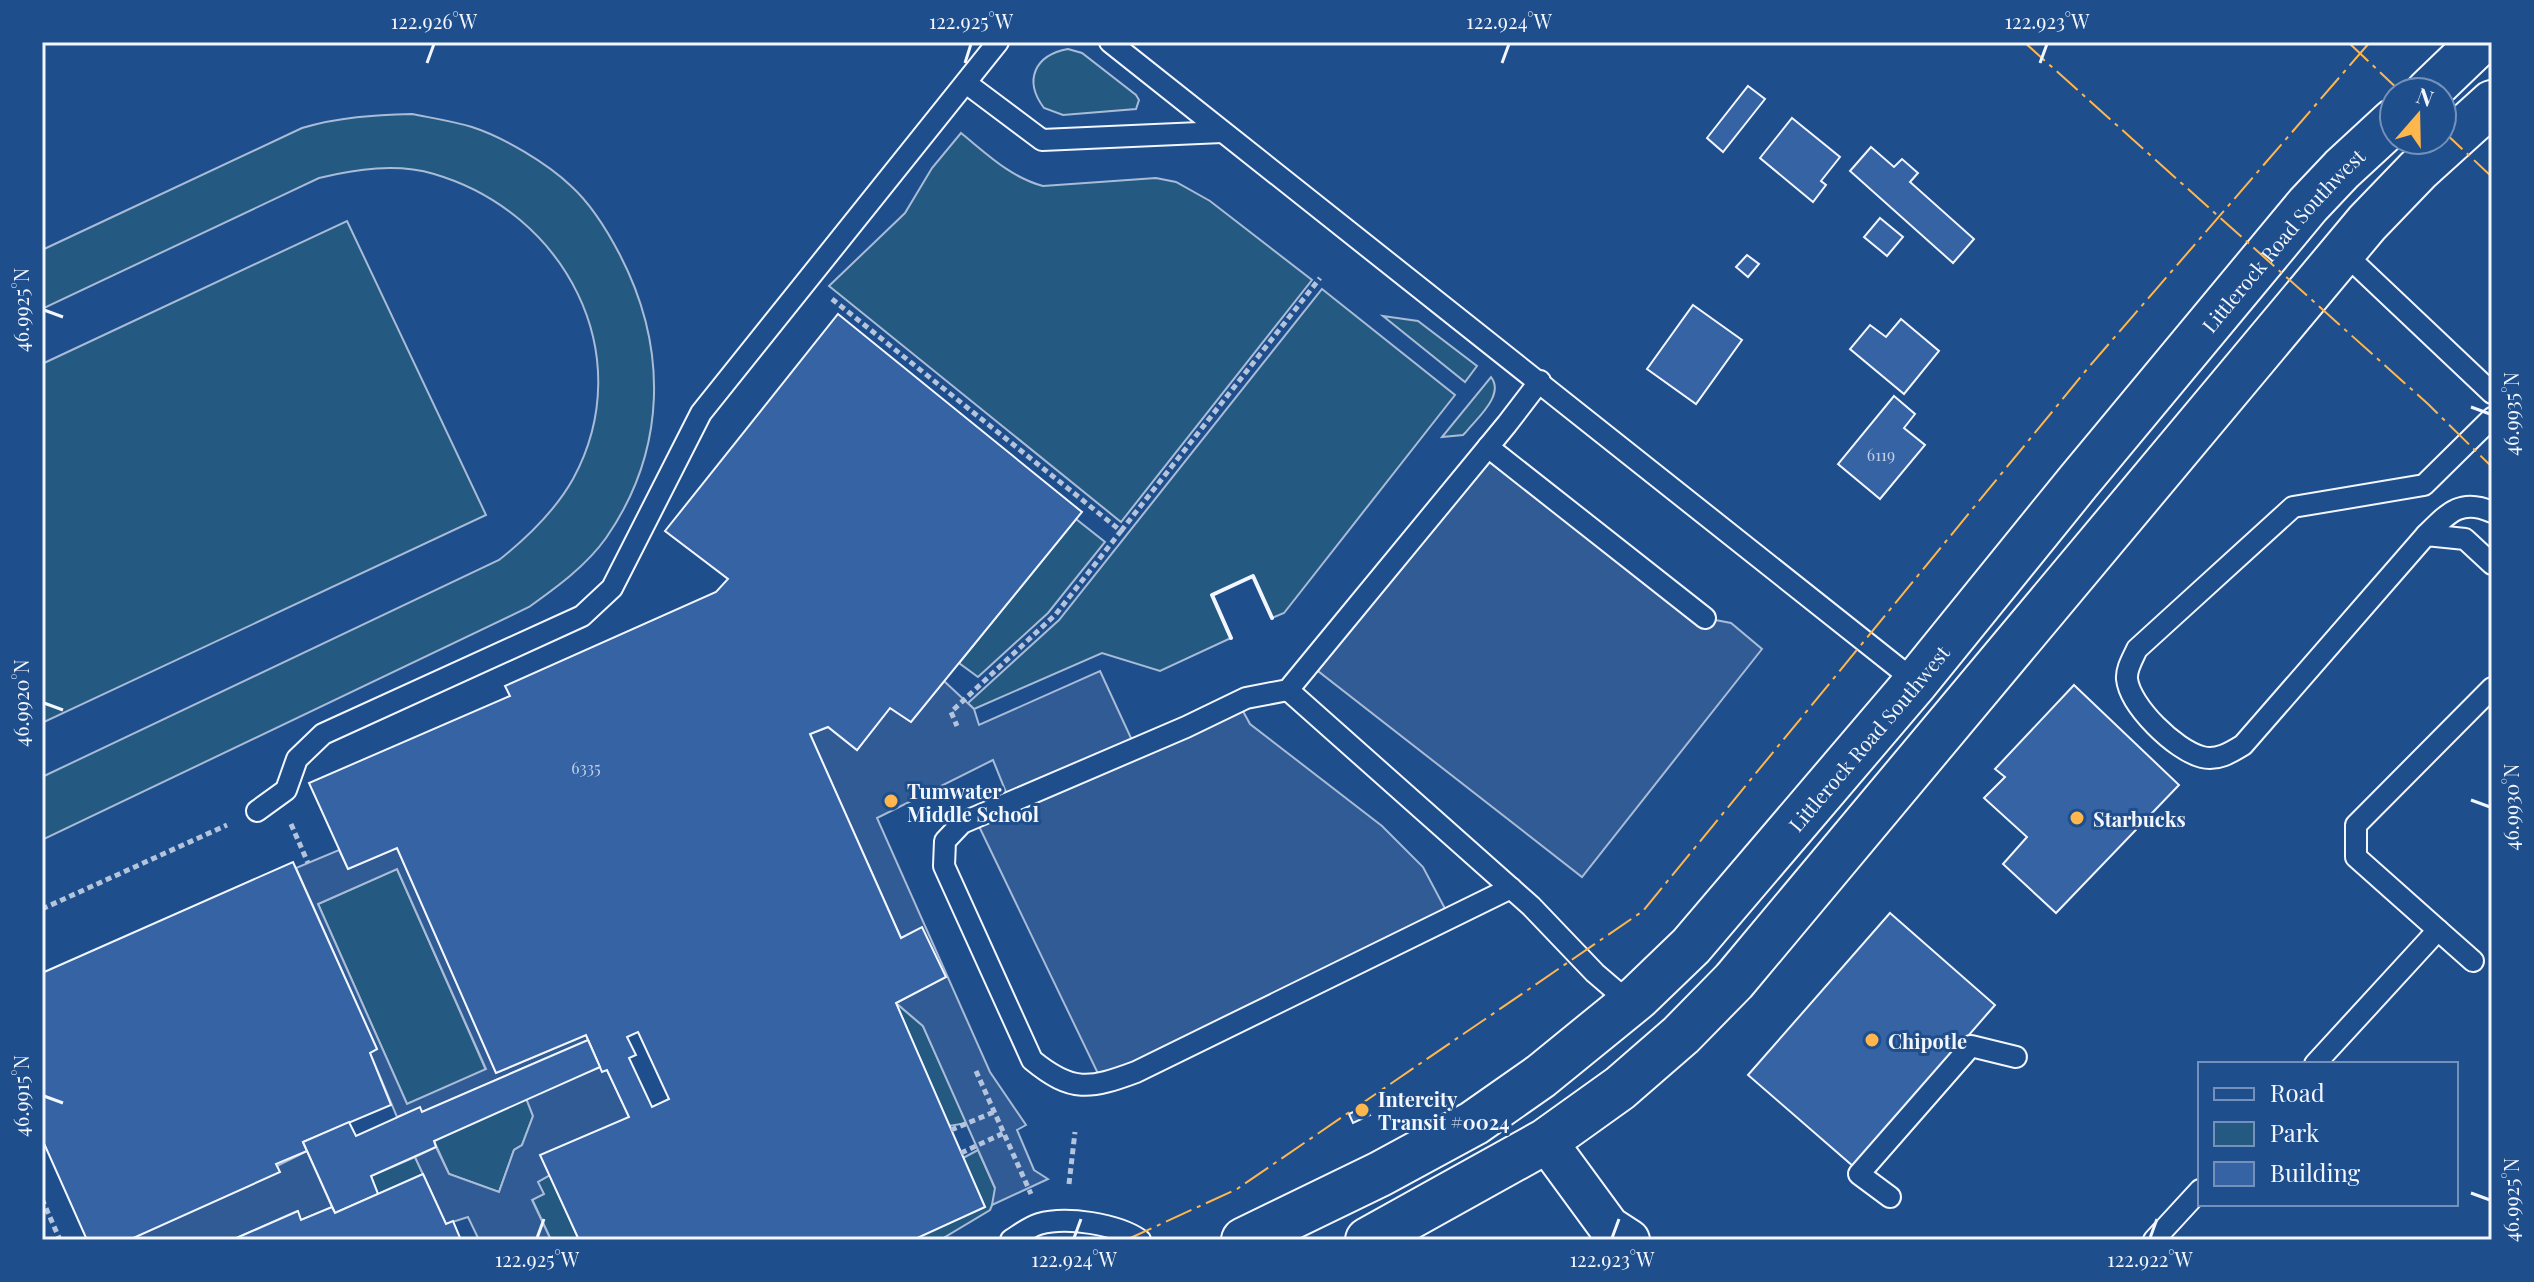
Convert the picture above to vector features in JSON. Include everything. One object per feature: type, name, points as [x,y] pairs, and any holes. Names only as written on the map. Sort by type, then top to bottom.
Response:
[{"type":"main road","points":[[2445,76],[2480,42]]},
{"type":"main road","points":[[1368,1240],[1546,1141],[1681,1035],[1734,981],[2343,252],[2418,170],[2492,103]]},
{"type":"main road","name":"Littlerock Road Southwest","points":[[1244,1240],[1368,1181],[1474,1123],[1541,1076],[1630,1003],[1691,946],[1916,682],[2308,205],[2378,136]]},
{"type":"street","points":[[1546,1141],[1609,1227],[1629,1240]]},
{"type":"lane","points":[[257,811],[286,790],[297,759],[323,734],[582,616],[612,588],[701,413],[998,42]]},
{"type":"lane","points":[[1110,42],[1916,682]]},
{"type":"lane","points":[[966,83],[1042,140],[1222,132]]},
{"type":"lane","points":[[2343,252],[2492,393]]},
{"type":"lane","points":[[1511,888],[1136,1072],[1103,1084],[1073,1085],[1051,1075],[1032,1060],[944,866],[945,841],[962,823],[1246,698],[1288,690],[1540,381]]},
{"type":"lane","points":[[2492,418],[2424,485],[2293,507],[2137,649],[2126,675],[2131,696],[2146,715],[2181,747],[2204,758],[2223,757],[2243,745],[2446,515],[2462,507],[2476,505],[2492,512]]},
{"type":"lane","points":[[1488,447],[1705,618]]},
{"type":"lane","points":[[2426,535],[2465,539],[2492,564]]},
{"type":"lane","points":[[2473,961],[2356,857],[2356,825],[2492,688]]},
{"type":"lane","points":[[1288,690],[1511,888],[1595,973],[1630,1003]]},
{"type":"lane","points":[[2317,1062],[2438,930]]},
{"type":"lane","points":[[1890,1197],[1859,1174],[1971,1046],[2016,1057]]},
{"type":"lane","points":[[2154,1240],[2198,1192]]},
{"type":"lane","points":[[1011,1240],[1039,1224],[1067,1221],[1128,1232],[1140,1240]]},
{"type":"path","points":[[957,726],[951,712],[1056,614],[1320,278]]},
{"type":"path","points":[[808,280],[1121,531]]},
{"type":"path","points":[[42,909],[257,811]]},
{"type":"path","points":[[976,1071],[1031,1195]]},
{"type":"path","points":[[951,1130],[994,1112]]},
{"type":"path","points":[[1069,1184],[1075,1132]]},
{"type":"path","points":[[961,1153],[1004,1133]]},
{"type":"path","points":[[42,1199],[60,1240]]},
{"type":"green space","points":[[1068,49],[1082,53],[1136,95],[1139,100],[1136,109],[1063,115],[1044,108],[1034,88],[1036,70],[1047,57]]},
{"type":"green space","points":[[412,114],[472,127],[511,144],[537,160],[579,193],[615,246],[636,290],[647,326],[653,362],[654,398],[650,434],[641,470],[626,504],[606,538],[589,558],[529,607],[42,840],[42,777],[499,560],[540,523],[573,479],[592,432],[598,384],[593,338],[578,294],[553,254],[520,220],[480,193],[434,174],[376,168],[319,178],[42,309],[42,250],[302,128],[357,117]]},
{"type":"green space","points":[[961,133],[1009,171],[1043,186],[1156,178],[1176,182],[1210,201],[1312,280],[1121,522],[829,286],[905,213],[932,168]]},
{"type":"green space","points":[[347,221],[486,515],[42,723],[42,364]]},
{"type":"green space","points":[[1322,289],[1455,395],[1284,613],[1272,618],[1253,576],[1212,595],[1231,638],[1160,671],[1102,653],[974,709],[968,703],[1059,620]]},
{"type":"green space","points":[[1383,316],[1418,321],[1477,366],[1465,382]]},
{"type":"green space","points":[[1491,377],[1495,391],[1482,413],[1463,435],[1442,437]]},
{"type":"green space","points":[[1076,519],[1105,542],[1048,613],[978,677],[959,663]]},
{"type":"green space","points":[[397,869],[486,1070],[407,1104],[318,904]]},
{"type":"green space","points":[[896,1003],[923,1026],[967,1123],[949,1126]]},
{"type":"green space","points":[[526,1098],[533,1116],[522,1145],[514,1150],[499,1192],[449,1174],[434,1141]]},
{"type":"green space","points":[[978,1150],[995,1188],[996,1196],[990,1210],[940,1240],[911,1240],[985,1207],[963,1158]]},
{"type":"green space","points":[[415,1157],[423,1174],[378,1194],[371,1176]]},
{"type":"green space","points":[[550,1175],[579,1240],[551,1240],[532,1199],[543,1194],[537,1182]]},
{"type":"shaded area","points":[[1488,447],[1705,618],[1731,623],[1762,649],[1582,877],[1309,664]]},
{"type":"shaded area","points":[[1100,671],[1136,749],[1238,702],[1250,724],[1382,826],[1423,867],[1450,918],[1103,1084],[975,818],[1010,802],[993,760],[877,818],[990,1072],[1026,1125],[1017,1130],[1034,1170],[1048,1179],[992,1205],[995,1188],[923,1026],[896,1003],[945,977],[901,938],[810,734],[828,727],[857,750],[890,708],[911,722],[944,681],[974,709],[979,725]]},
{"type":"shaded area","points":[[397,848],[496,1073],[586,1035],[588,1040],[422,1112],[419,1108],[397,1117],[370,1053],[377,1049],[296,868],[339,850],[348,869]],"holes":[[[397,869],[486,1069],[407,1104],[318,904]]]},
{"type":"shaded area","points":[[600,1067],[607,1070],[629,1117],[538,1182],[544,1194],[532,1200],[551,1240],[479,1240],[468,1217],[446,1224],[415,1157],[436,1147],[449,1174],[499,1192],[514,1150],[522,1145],[533,1116],[526,1098]]},
{"type":"shaded area","points":[[307,1151],[332,1207],[301,1220],[297,1211],[232,1240],[129,1240]]},
{"type":"building","points":[[1748,86],[1765,99],[1723,152],[1707,138]]},
{"type":"building","points":[[1792,118],[1840,157],[1821,181],[1826,185],[1813,202],[1760,158]]},
{"type":"building","points":[[1871,147],[1894,167],[1902,159],[1918,173],[1910,182],[1974,239],[1953,263],[1850,171]]},
{"type":"building","points":[[1880,218],[1903,237],[1887,256],[1864,237]]},
{"type":"building","points":[[1747,255],[1759,264],[1748,277],[1736,267]]},
{"type":"building","points":[[1693,305],[1742,340],[1696,404],[1647,369]]},
{"type":"building","points":[[838,314],[1082,512],[911,722],[890,708],[857,750],[828,727],[810,734],[901,938],[922,927],[946,977],[896,1003],[985,1207],[913,1240],[579,1240],[540,1155],[629,1117],[607,1070],[602,1072],[586,1035],[496,1073],[397,848],[348,869],[309,783],[510,696],[505,686],[716,592],[728,579],[665,531]],"holes":[[[638,1032],[669,1099],[652,1107],[629,1058],[636,1055],[627,1037]]]},
{"type":"building","points":[[1901,319],[1939,351],[1904,394],[1850,349],[1870,325],[1886,337]]},
{"type":"building","points":[[1894,396],[1915,414],[1904,428],[1925,445],[1880,499],[1838,464]]},
{"type":"building","name":"Starbucks","points":[[2074,685],[2179,785],[2056,913],[2003,864],[2027,837],[1984,798],[2005,777],[1995,769]]},
{"type":"building","points":[[293,862],[377,1049],[370,1053],[391,1105],[303,1142],[307,1151],[276,1164],[280,1172],[129,1240],[87,1240],[42,1139],[42,973]]},
{"type":"building","name":"Chipotle","points":[[1890,913],[1995,1005],[1854,1167],[1748,1075]]},
{"type":"building","points":[[588,1040],[600,1067],[434,1141],[436,1147],[371,1176],[378,1194],[335,1213],[303,1142],[349,1122],[356,1136],[420,1107],[422,1112]]},
{"type":"building","name":"Intercity Transit #0024","points":[[1365,1106],[1370,1115],[1353,1123],[1349,1114]]},
{"type":"building","points":[[423,1174],[446,1224],[453,1221],[461,1240],[232,1240],[298,1211],[301,1220],[332,1207],[335,1213]]},
{"type":"wall","points":[[1231,638],[1212,595],[1253,576],[1272,618]]},
{"type":"power","points":[[2024,42],[2428,404],[2492,467]]},
{"type":"power","points":[[2348,42],[2384,76]]},
{"type":"power","points":[[1126,1240],[1237,1189],[1643,911],[2088,368],[2370,42]]},
{"type":"power","points":[[2458,145],[2492,177]]},
{"type":"place","name":"Tumwater Middle School","points":[[891,801]]},
{"type":"place","name":"Starbucks","points":[[2077,818]]},
{"type":"place","name":"Chipotle","points":[[1872,1040]]},
{"type":"place","name":"Intercity Transit #0024","points":[[1362,1110]]}]
